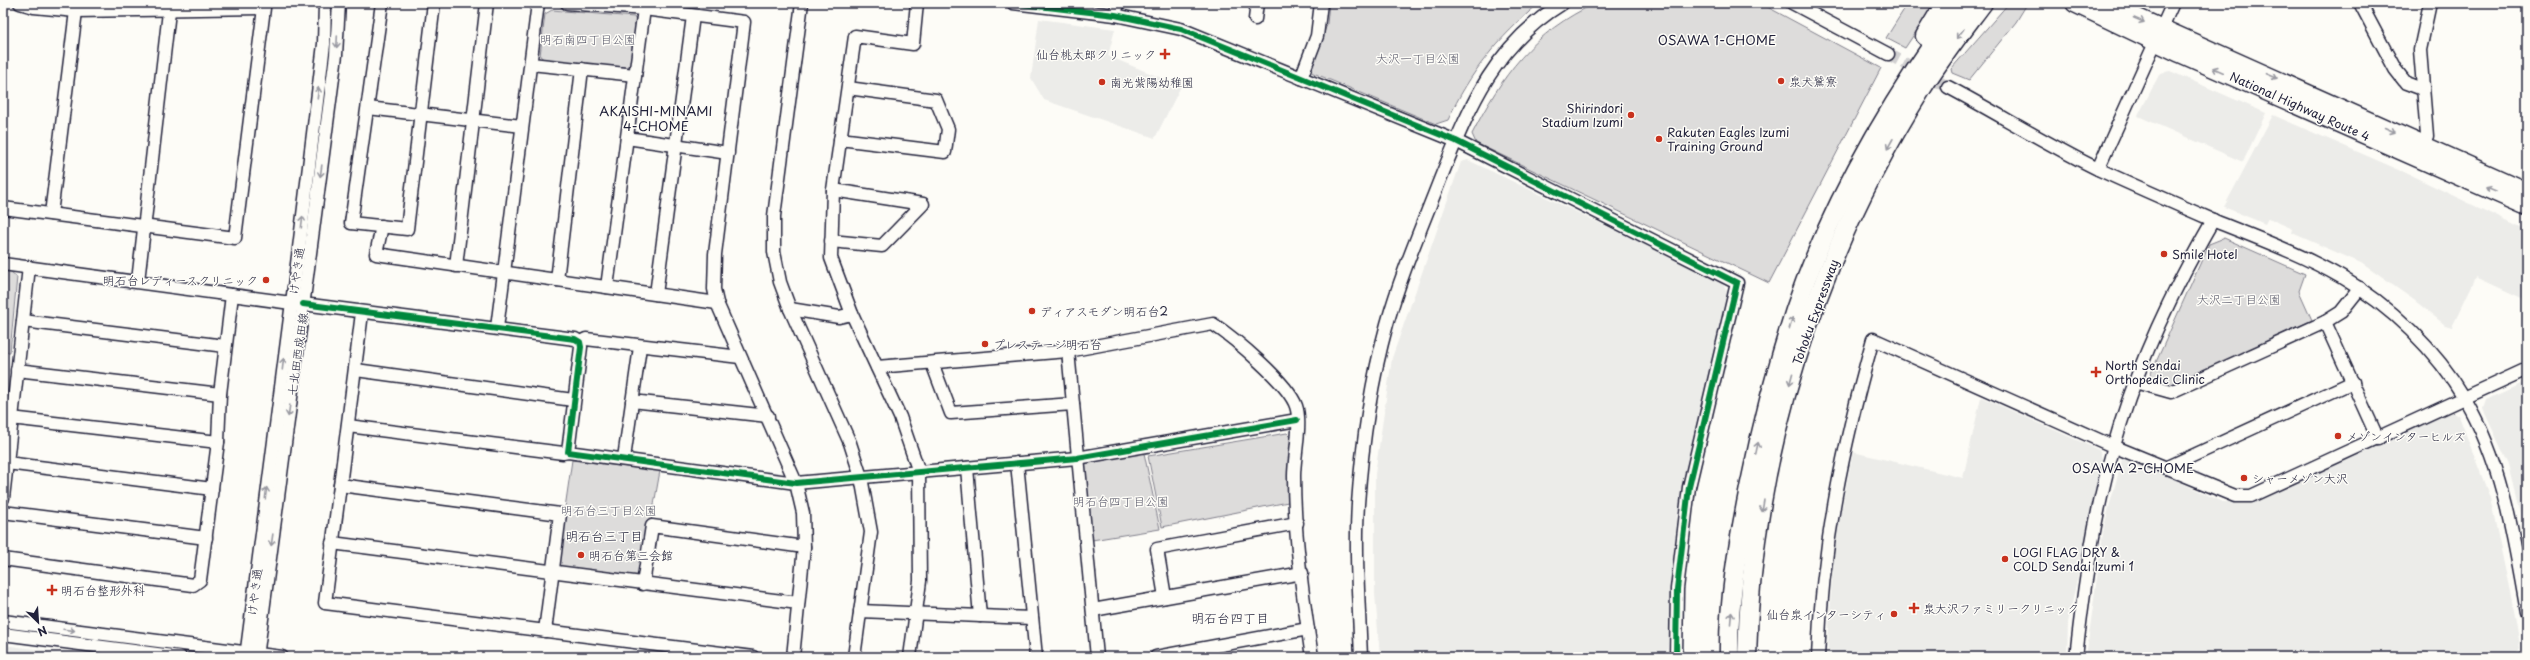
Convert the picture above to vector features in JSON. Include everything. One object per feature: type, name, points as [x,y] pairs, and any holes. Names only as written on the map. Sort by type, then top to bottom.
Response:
[{"type":"highway","points":[[1838,207],[1883,107],[1945,3]]},
{"type":"highway","name":"Tohoku Expressway","points":[[1729,657],[1733,585],[1741,530],[1761,428],[1796,309],[1838,207],[1891,112],[1962,3]]},
{"type":"highway","name":"Tohoku Expressway","points":[[1748,657],[1752,585],[1767,480],[1792,376],[1813,312],[1843,236],[1893,137],[1925,83],[1983,3]]},
{"type":"highway","name":"National Highway Route 4","points":[[2075,3],[2158,35],[2422,145],[2527,192]]},
{"type":"highway","name":"National Highway Route 4","points":[[2104,3],[2158,35],[2527,206]]},
{"type":"street","points":[[3,208],[235,238],[264,8],[170,6],[76,12],[34,7],[20,3]]},
{"type":"street","name":"けやき通","points":[[297,304],[324,44],[325,3]]},
{"type":"street","name":"七北田西成田線","points":[[252,655],[297,304],[336,55],[339,3]]},
{"type":"street","points":[[382,3],[351,223],[407,229],[434,3]]},
{"type":"street","points":[[456,266],[487,3]]},
{"type":"street","points":[[497,328],[538,3]]},
{"type":"street","points":[[568,3],[644,9],[744,22],[716,254],[714,290],[717,303],[740,357],[768,416],[796,483],[803,513],[804,547],[793,657]]},
{"type":"street","points":[[802,3],[774,216],[774,252],[780,282],[790,309],[850,443],[862,477],[871,532],[854,657]]},
{"type":"street","points":[[910,657],[920,574],[919,472],[908,438],[834,271],[831,241],[833,190],[855,36],[914,44],[917,3]]},
{"type":"street","points":[[1013,3],[1116,9],[1181,29],[1456,141],[1737,283],[1689,487],[1678,589],[1676,657]]},
{"type":"street","points":[[1255,19],[1257,3]]},
{"type":"street","points":[[1301,78],[1316,36],[1321,3]]},
{"type":"street","points":[[1361,657],[1358,504],[1372,388],[1387,324],[1409,257],[1474,99],[1504,52],[1535,22],[1563,3]]},
{"type":"street","points":[[1792,3],[1888,54]]},
{"type":"street","points":[[2098,169],[2173,3]]},
{"type":"street","points":[[2360,3],[2395,69],[2406,83],[2422,89]]},
{"type":"street","points":[[2422,145],[2426,136],[2420,50],[2430,3]]},
{"type":"street","points":[[138,281],[170,6]]},
{"type":"street","points":[[606,287],[644,9]]},
{"type":"street","points":[[51,214],[76,12]]},
{"type":"street","points":[[656,294],[693,16]]},
{"type":"street","points":[[531,64],[635,75]]},
{"type":"street","points":[[557,280],[582,69]]},
{"type":"street","points":[[1948,87],[2098,169],[2213,220],[2299,255],[2360,288],[2390,312],[2422,343],[2465,398],[2484,436],[2495,464],[2527,612]]},
{"type":"street","points":[[840,139],[945,152],[948,129],[936,100],[848,88]]},
{"type":"street","points":[[368,108],[522,126]]},
{"type":"street","points":[[627,138],[728,153]]},
{"type":"street","points":[[831,241],[882,246],[923,204],[833,190]]},
{"type":"street","points":[[2076,657],[2083,594],[2114,446],[2135,382],[2181,277],[2213,220]]},
{"type":"street","points":[[382,226],[376,254],[717,303]]},
{"type":"street","points":[[3,264],[138,281],[362,313],[497,328],[575,339],[580,342]]},
{"type":"street","points":[[3,498],[29,268]]},
{"type":"street","points":[[2135,382],[2171,392],[2325,322],[2341,312],[2360,288]]},
{"type":"street","points":[[3,559],[193,585],[200,580],[218,442],[220,394],[232,295]]},
{"type":"street","points":[[790,309],[839,317],[852,314]]},
{"type":"street","points":[[362,313],[356,370],[324,603],[753,657]]},
{"type":"street","points":[[22,321],[225,346]]},
{"type":"street","points":[[2325,322],[2378,439]]},
{"type":"street","points":[[877,367],[1068,352],[1213,324],[1226,332],[1288,390],[1297,407],[1294,476],[1297,523],[1312,657]]},
{"type":"street","points":[[580,342],[586,339],[640,347],[740,357]]},
{"type":"street","points":[[1818,657],[1820,601],[1829,524],[1850,422],[1873,339],[2114,446],[2235,496],[2251,496],[2527,370]]},
{"type":"street","points":[[568,452],[580,342]]},
{"type":"street","points":[[624,458],[640,347]]},
{"type":"street","points":[[1068,352],[1097,657]]},
{"type":"street","points":[[932,363],[951,413],[1073,404]]},
{"type":"street","points":[[17,370],[220,394]]},
{"type":"street","points":[[356,370],[573,400]]},
{"type":"street","points":[[2166,468],[2353,382]]},
{"type":"street","points":[[632,401],[768,416]]},
{"type":"street","points":[[11,418],[218,442]]},
{"type":"street","points":[[348,426],[563,453],[568,452],[624,458],[796,483],[1077,458],[1297,420]]},
{"type":"street","points":[[7,463],[212,489]]},
{"type":"street","points":[[1017,463],[1036,657]]},
{"type":"street","points":[[967,468],[980,616]]},
{"type":"street","points":[[340,485],[560,514],[546,631]]},
{"type":"street","points":[[3,512],[206,538]]},
{"type":"street","points":[[1165,597],[1157,549],[1297,523]]},
{"type":"street","points":[[643,584],[652,526],[804,547]]},
{"type":"street","points":[[332,544],[798,604]]},
{"type":"street","points":[[1093,610],[1302,573]]},
{"type":"street","points":[[860,611],[916,615],[1032,618]]},
{"type":"street","points":[[3,621],[252,655],[282,657]]},
{"type":"street","points":[[1156,657],[1308,629]]},
{"type":"street","points":[[3,634],[180,657]]},
{"type":"shaded area","name":"南光紫陽幼稚園","points":[[1039,19],[1115,29],[1108,56],[1181,86],[1155,138],[1044,100],[1031,78]]},
{"type":"shaded area","points":[[2170,71],[2266,113],[2243,162],[2138,116],[2160,73]]},
{"type":"shaded area","points":[[2273,115],[2404,172],[2527,231],[2526,300],[2476,277],[2452,327],[2445,325],[2414,300],[2361,263],[2292,233],[2293,229],[2268,218],[2265,224],[2224,207]]},
{"type":"shaded area","points":[[1468,160],[1721,281],[1727,292],[1677,515],[1667,657],[1380,657],[1375,593],[1375,474],[1392,358],[1461,162]]},
{"type":"shaded area","points":[[2527,381],[2527,538],[2509,465],[2483,409],[2486,400]]},
{"type":"shaded area","points":[[1981,397],[2099,450],[2102,458],[2068,623],[2067,657],[1827,657],[1834,548],[1853,452],[1963,478]]},
{"type":"shaded area","points":[[2452,411],[2459,416],[2490,498],[2517,625],[2520,648],[2515,657],[2086,657],[2104,526],[2123,456],[2223,502],[2254,502]]},
{"type":"shaded area","points":[[3,645],[42,650],[87,657],[3,657]]},
{"type":"green space","name":"大沢一丁目公園","points":[[1329,3],[1538,4],[1510,30],[1486,57],[1466,86],[1448,120],[1436,124],[1311,72],[1327,24]]},
{"type":"green space","name":"Rakuten Eagles Izumi Training Ground","points":[[1596,3],[1760,3],[1881,68],[1769,283],[1476,143],[1472,134],[1483,113],[1508,74],[1522,57],[1554,27]]},
{"type":"green space","points":[[1908,3],[1935,3],[1905,48],[1886,38]]},
{"type":"green space","points":[[2009,3],[2027,4],[2016,22],[1969,80],[1952,73],[1951,69]]},
{"type":"green space","name":"明石南四丁目公園","points":[[552,10],[634,17],[637,23],[633,61],[626,69],[547,62],[540,56],[545,14]]},
{"type":"green space","name":"大沢二丁目公園","points":[[2224,238],[2305,274],[2299,291],[2312,320],[2167,388],[2148,380],[2209,244]]},
{"type":"green space","points":[[3,271],[11,272],[17,277],[10,352],[3,352]]},
{"type":"green space","points":[[1287,433],[1291,437],[1288,502],[1162,527],[1148,456]]},
{"type":"green space","name":"明石台四丁目公園","points":[[1144,453],[1160,529],[1092,540],[1084,467],[1086,462]]},
{"type":"green space","name":"明石台三丁目公園","points":[[572,460],[660,471],[642,572],[635,578],[562,569],[557,563]]},
{"type":"tunnel","points":[[1888,54],[1948,87]]},
{"type":"cycle path","points":[[1013,3],[1115,15],[1181,29],[1456,141],[1737,283],[1689,487],[1677,589],[1676,657]]},
{"type":"cycle path","points":[[303,304],[575,339],[580,342],[581,347],[568,452],[796,483],[1077,458],[1297,420]]},
{"type":"place","name":"仙台桃太郎クリニック","points":[[1165,54]]},
{"type":"place","name":"泉犬鷲寮","points":[[1781,81]]},
{"type":"place","name":"南光紫陽幼稚園","points":[[1102,82]]},
{"type":"place","name":"Shirindori Stadium Izumi","points":[[1631,115]]},
{"type":"place","name":"Rakuten Eagles Izumi Training Ground","points":[[1659,139]]},
{"type":"place","name":"Smile Hotel","points":[[2164,254]]},
{"type":"place","name":"明石台レディースクリニック","points":[[266,280]]},
{"type":"place","name":"ディアスモダン明石台2","points":[[1032,311]]},
{"type":"place","name":"プレステージ明石台","points":[[985,344]]},
{"type":"place","name":"North Sendai Orthopedic Clinic","points":[[2096,372]]},
{"type":"place","name":"メゾンインターヒルズ","points":[[2338,436]]},
{"type":"place","name":"シャーメゾン大沢","points":[[2244,478]]},
{"type":"place","name":"明石台第三会館","points":[[581,555]]},
{"type":"place","name":"LOGI FLAG DRY & COLD Sendai Izumi 1","points":[[2005,559]]},
{"type":"place","name":"明石台整形外科","points":[[52,590]]},
{"type":"place","name":"泉大沢ファミリークリニック","points":[[1914,608]]},
{"type":"place","name":"仙台泉インターシティ","points":[[1894,614]]},
{"type":"district","name":"OSAWA 1-CHOME","points":[[1717,39]]},
{"type":"district","name":"AKAISHI-MINAMI 4-CHOME","points":[[656,118]]},
{"type":"district","name":"OSAWA 2-CHOME","points":[[2133,467]]},
{"type":"district","name":"明石台三丁目","points":[[604,535]]},
{"type":"district","name":"明石台四丁目","points":[[1230,617]]}]
